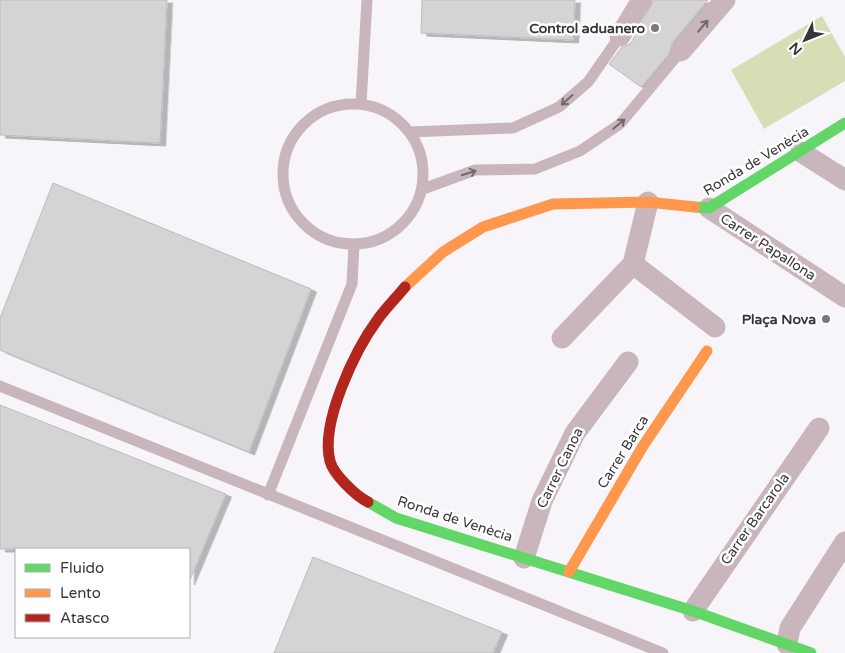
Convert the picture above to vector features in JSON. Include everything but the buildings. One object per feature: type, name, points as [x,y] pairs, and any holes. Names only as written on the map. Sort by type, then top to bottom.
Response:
[{"type":"street","points":[[620,36],[642,0]]},
{"type":"street","points":[[681,51],[725,0]]},
{"type":"street","name":"Ronda de Venècia","points":[[811,653],[693,611],[396,518],[355,495],[330,462],[329,426],[348,371],[377,320],[411,279],[443,252],[483,227],[553,204],[648,202],[709,208],[845,123]]},
{"type":"street","points":[[801,152],[845,180]]},
{"type":"street","points":[[562,338],[633,264],[648,202]]},
{"type":"street","name":"Carrer Papallona","points":[[709,208],[836,292]]},
{"type":"street","points":[[633,264],[715,327]]},
{"type":"street","name":"Carrer Barca","points":[[569,572],[643,446],[707,352]]},
{"type":"street","name":"Carrer Canoa","points":[[524,558],[542,502],[575,433],[628,362]]},
{"type":"street","name":"Carrer Barcarola","points":[[693,611],[820,428]]},
{"type":"street","points":[[786,644],[790,628],[845,542]]},
{"type":"lane","points":[[361,104],[367,0]]},
{"type":"lane","points":[[410,132],[513,128],[559,107],[588,82],[620,36]]},
{"type":"lane","points":[[423,189],[475,170],[535,170],[580,151],[620,124],[681,51]]},
{"type":"lane","points":[[361,104],[380,108],[396,118],[410,132],[420,149],[423,162],[423,189],[414,211],[398,229],[378,241],[354,245],[332,241],[311,231],[295,214],[285,194],[282,171],[288,148],[299,128],[317,113],[338,105],[361,104]]},
{"type":"lane","points":[[268,495],[352,284],[354,245]]},
{"type":"lane","points":[[0,386],[663,653]]},
{"type":"green space","points":[[822,16],[845,57],[845,81],[764,129],[731,70]]},
{"type":"traffic: fast","points":[[695,207],[709,208],[845,123]]},
{"type":"traffic: fast","points":[[368,502],[396,518],[693,611],[811,653]]},
{"type":"traffic: slow","points":[[405,287],[443,252],[483,227],[553,204],[648,202],[695,207]]},
{"type":"traffic: slow","points":[[569,572],[643,446],[707,351]]},
{"type":"traffic: jam","points":[[368,502],[357,495],[332,466],[328,445],[330,427],[342,387],[359,349],[378,319],[405,287]]},
{"type":"place","name":"Control aduanero","points":[[655,28]]},
{"type":"place","name":"Plaça Nova","points":[[826,319]]}]
